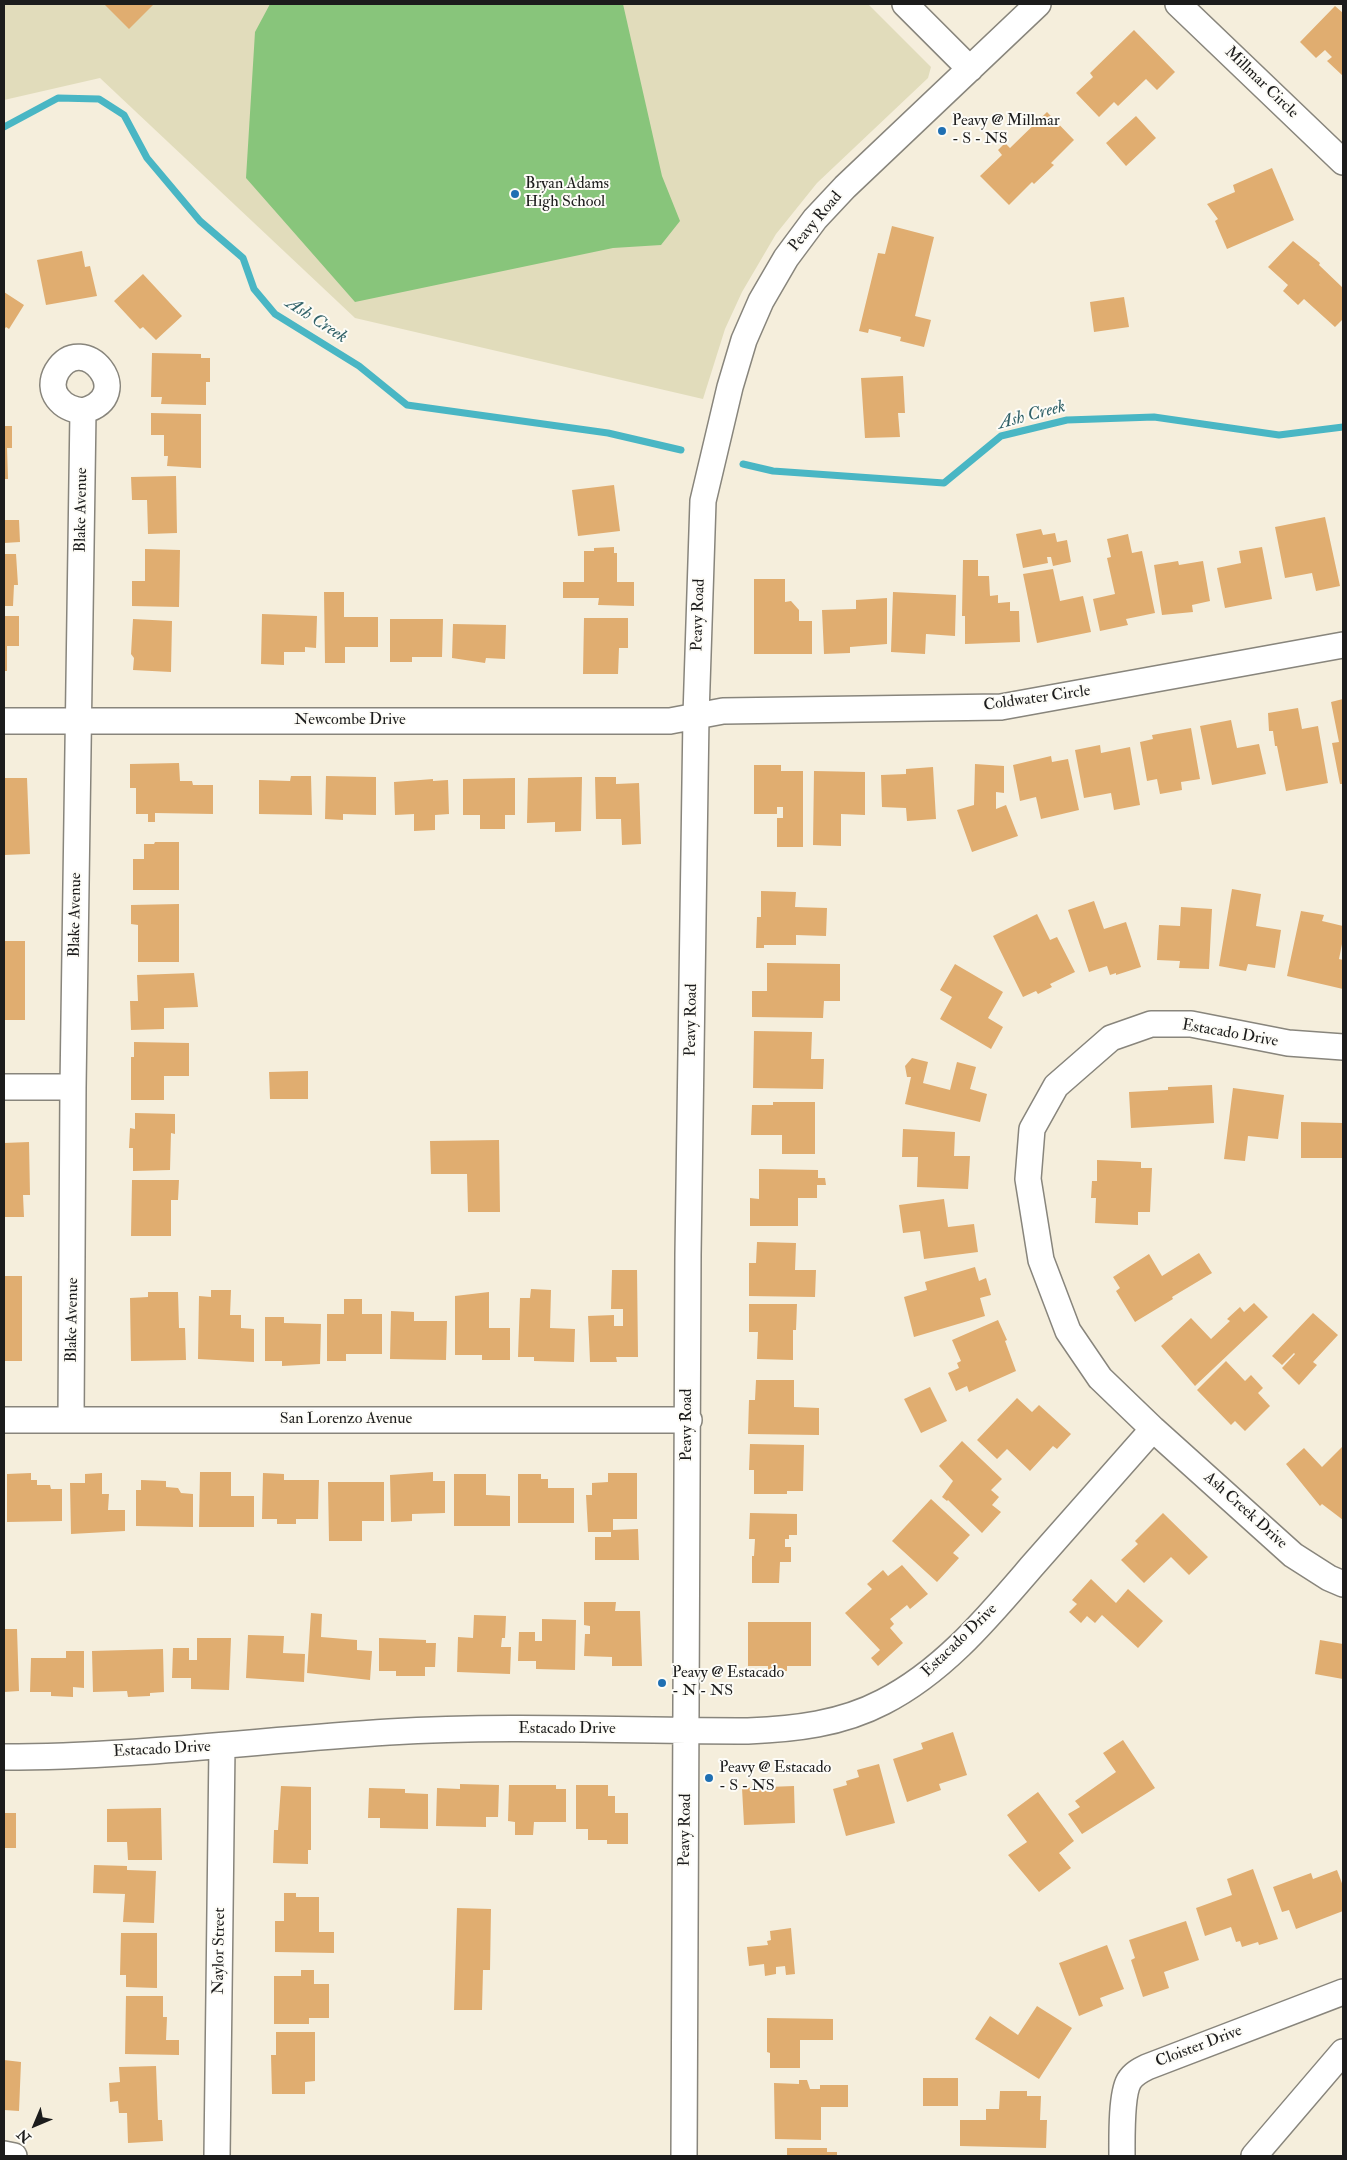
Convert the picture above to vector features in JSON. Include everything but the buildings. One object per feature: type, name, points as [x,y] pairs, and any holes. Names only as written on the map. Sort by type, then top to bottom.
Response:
[{"type":"street","points":[[905,4],[970,68]]},
{"type":"street","name":"Peavy Road","points":[[684,2156],[688,1731],[686,1590],[689,1420],[688,1254],[696,716],[703,501],[730,386],[744,340],[761,301],[782,265],[816,218],[851,181],[1038,4]]},
{"type":"street","name":"Millmar Circle","points":[[1178,4],[1343,162]]},
{"type":"street","name":"Blake Avenue","points":[[72,1420],[74,1087],[83,411]]},
{"type":"street","name":"Coldwater Circle","points":[[696,716],[723,711],[1001,707],[1343,645]]},
{"type":"street","name":"Newcombe Drive","points":[[4,721],[670,721],[696,716]]},
{"type":"street","name":"Estacado Drive","points":[[4,1757],[40,1757],[222,1746],[438,1730],[788,1730],[824,1724],[882,1702],[909,1687],[936,1668],[984,1621],[1153,1429],[1100,1378],[1068,1331],[1041,1260],[1028,1179],[1032,1129],[1056,1086],[1111,1038],[1152,1024],[1192,1024],[1288,1043],[1343,1047]]},
{"type":"street","points":[[4,1087],[74,1087]]},
{"type":"street","name":"San Lorenzo Avenue","points":[[4,1420],[689,1420]]},
{"type":"street","name":"Ash Creek Drive","points":[[1153,1429],[1293,1555],[1328,1578],[1343,1584]]},
{"type":"street","name":"Naylor Street","points":[[217,2156],[222,1746]]},
{"type":"street","name":"Cloister Drive","points":[[1122,2156],[1123,2117],[1127,2083],[1135,2073],[1343,1992]]},
{"type":"street","points":[[1254,2156],[1343,2052]]},
{"type":"street","points":[[4,2154],[14,2156]]},
{"type":"shaded area","name":"Bryan Adams High School","points":[[4,4],[868,4],[931,67],[928,78],[817,183],[776,234],[742,292],[725,329],[703,399],[355,318],[100,78],[4,100]]},
{"type":"green space","points":[[270,4],[623,4],[662,176],[680,221],[661,245],[613,248],[355,302],[246,178],[255,32]]},
{"type":"waterway","name":"Ash Creek","points":[[4,127],[58,98],[99,99],[124,115],[147,158],[200,221],[243,258],[254,289],[275,314],[359,366],[407,405],[608,433],[681,450]]},
{"type":"waterway","name":"Ash Creek","points":[[743,464],[773,471],[944,483],[1001,436],[1067,420],[1154,417],[1279,435],[1343,427]]},
{"type":"place","name":"Peavy @ Millmar - S - NS","points":[[942,131]]},
{"type":"place","name":"Bryan Adams High School","points":[[515,194]]},
{"type":"place","name":"Peavy @ Estacado - N - NS","points":[[662,1683]]},
{"type":"place","name":"Peavy @ Estacado - S - NS","points":[[709,1778]]}]
